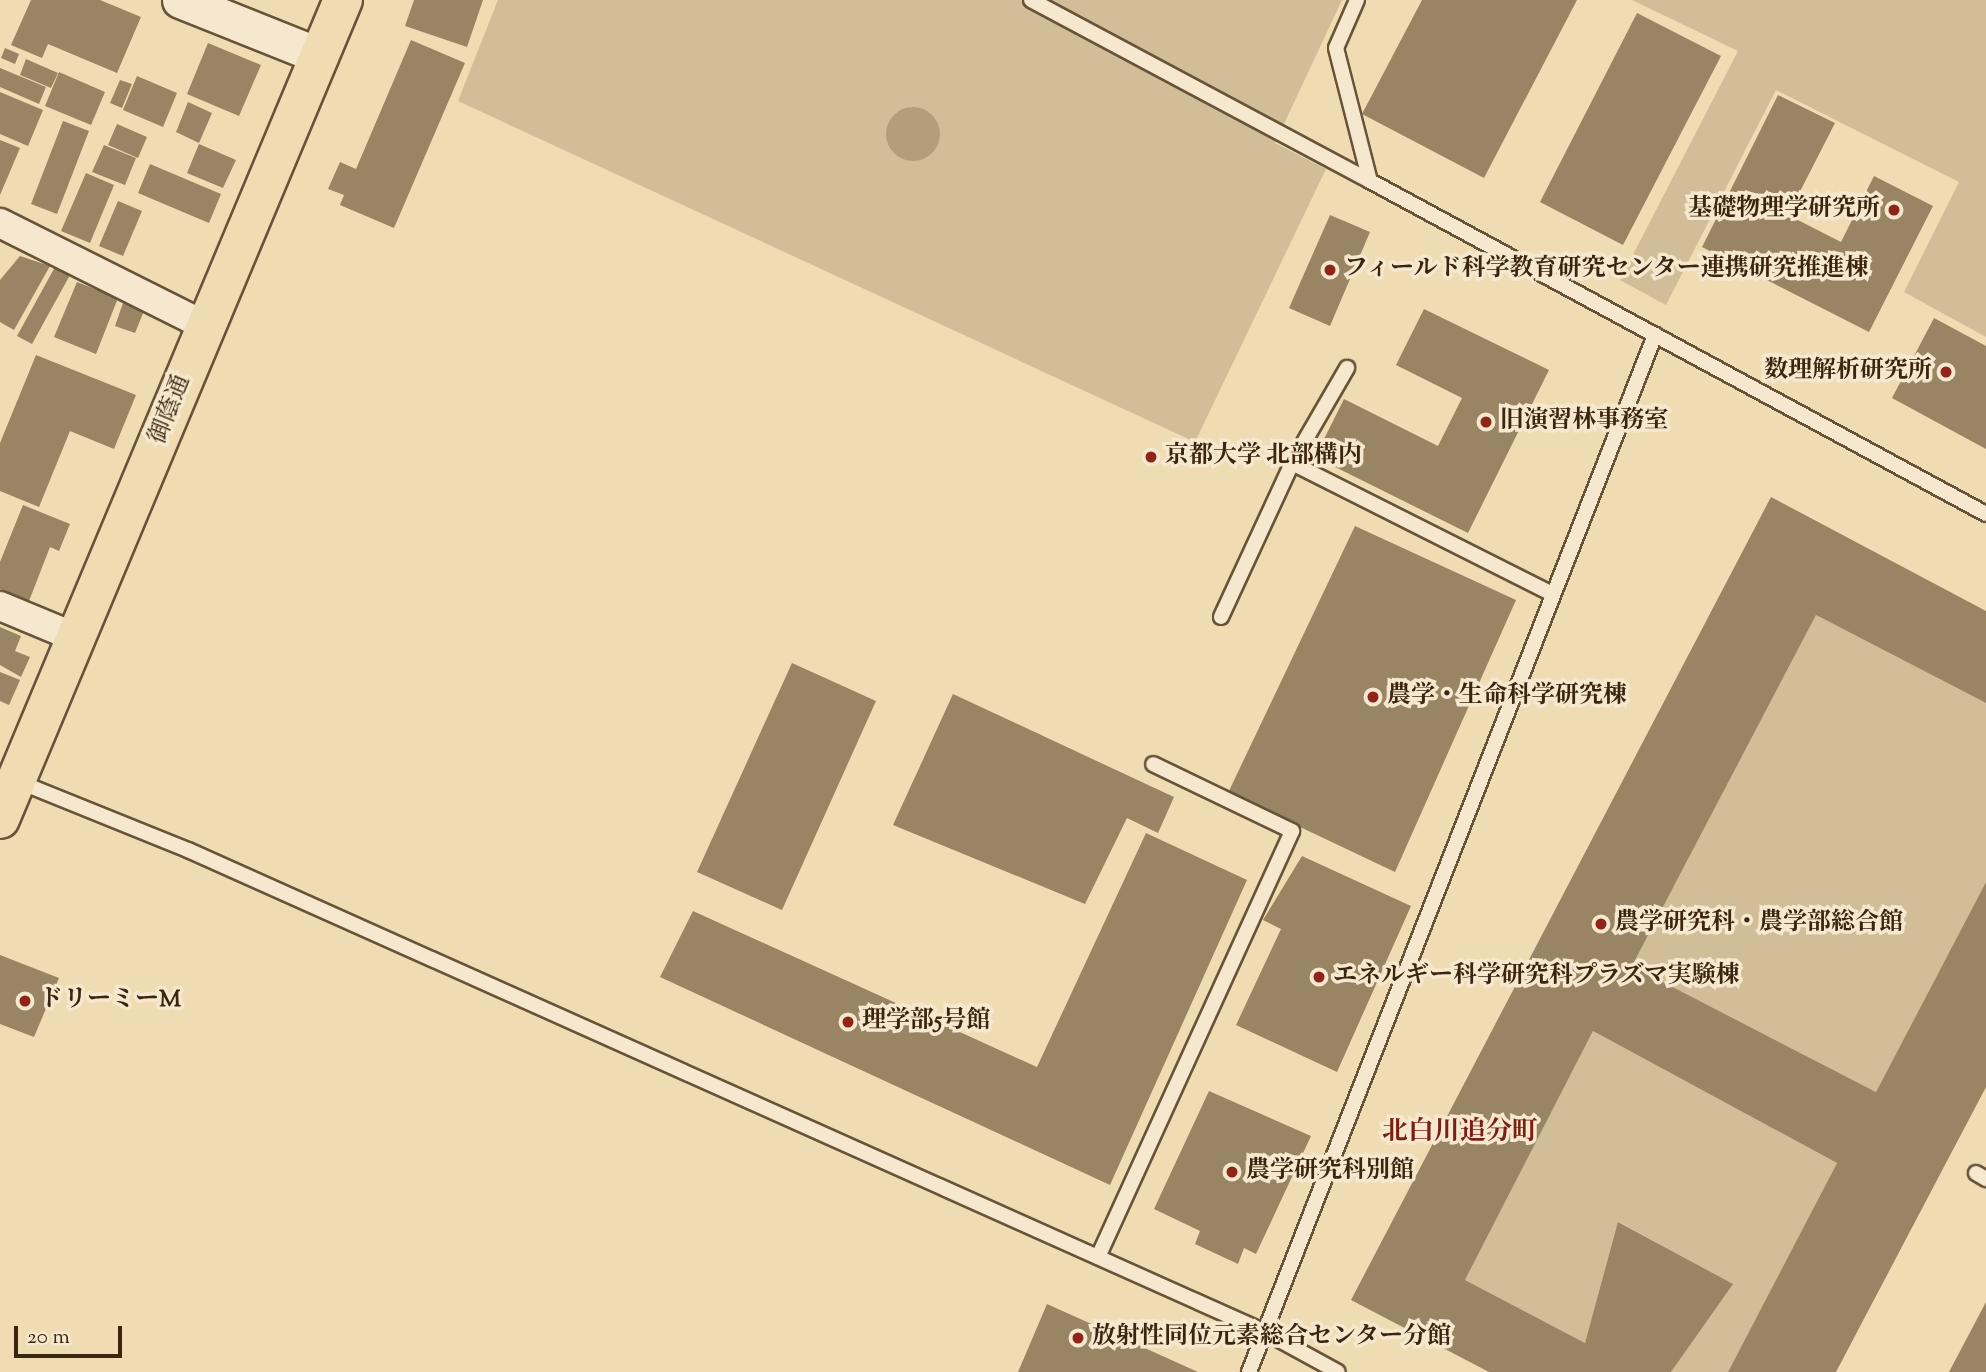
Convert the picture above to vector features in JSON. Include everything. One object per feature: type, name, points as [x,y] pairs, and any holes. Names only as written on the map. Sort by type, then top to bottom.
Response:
[{"type":"main road","name":"御蔭通","points":[[0,819],[343,0]]},
{"type":"street","points":[[180,0],[320,56]]},
{"type":"street","points":[[0,223],[206,326]]},
{"type":"street","points":[[0,607],[77,638]]},
{"type":"lane","points":[[1031,0],[1986,514]]},
{"type":"lane","points":[[1357,0],[1336,48],[1370,181]]},
{"type":"lane","points":[[1249,1372],[1655,335]]},
{"type":"lane","points":[[1222,617],[1292,463],[1347,368]]},
{"type":"lane","points":[[1292,463],[1553,594]]},
{"type":"lane","points":[[1098,1257],[1292,831],[1153,764]]},
{"type":"lane","points":[[17,781],[146,831],[1263,1331],[1338,1372]]},
{"type":"shaded area","points":[[498,0],[1342,0],[1275,143],[1326,169],[1195,442],[458,101]]},
{"type":"shaded area","points":[[1632,0],[1986,0],[1986,337],[1904,292],[1959,182],[1776,90],[1666,305],[1620,280],[1738,51]]},
{"type":"shaded area","points":[[913,107],[932,115],[940,134],[932,153],[913,161],[894,153],[886,134],[894,115]]},
{"type":"shaded area","points":[[1816,615],[1986,703],[1986,882],[1876,1092],[1632,966]]},
{"type":"shaded area","points":[[1593,1031],[1837,1163],[1728,1372],[1671,1372],[1732,1284],[1619,1222],[1585,1343],[1465,1280]]},
{"type":"building","points":[[31,0],[100,0],[141,17],[117,73],[48,44],[42,58],[11,45]]},
{"type":"building","points":[[414,0],[483,0],[467,47],[405,26]]},
{"type":"building","points":[[1422,0],[1577,0],[1484,178],[1362,114]]},
{"type":"building","name":"基礎物理学研究所","points":[[1637,13],[1721,56],[1623,245],[1540,202]]},
{"type":"building","points":[[411,40],[465,63],[394,228],[340,205],[344,195],[328,189],[340,162],[356,169]]},
{"type":"building","points":[[208,43],[261,65],[239,116],[187,94]]},
{"type":"building","points":[[5,48],[19,54],[15,64],[1,58]]},
{"type":"building","points":[[26,59],[58,73],[51,88],[20,75]]},
{"type":"building","points":[[0,68],[46,87],[39,104],[0,87]]},
{"type":"building","points":[[59,72],[105,92],[91,125],[45,106]]},
{"type":"building","points":[[137,76],[177,93],[163,127],[123,110]]},
{"type":"building","points":[[120,80],[132,84],[122,108],[110,103]]},
{"type":"building","points":[[0,92],[43,110],[28,146],[0,134]]},
{"type":"building","name":"基礎物理学研究所","points":[[1778,95],[1835,123],[1788,215],[1841,242],[1874,176],[1933,206],[1869,332],[1702,247]]},
{"type":"building","points":[[188,102],[212,113],[199,143],[176,132]]},
{"type":"building","points":[[63,121],[89,131],[57,214],[31,204]]},
{"type":"building","points":[[117,124],[147,137],[138,158],[108,145]]},
{"type":"building","points":[[0,140],[20,148],[0,195]]},
{"type":"building","points":[[199,144],[236,160],[223,188],[187,173]]},
{"type":"building","points":[[104,145],[136,158],[125,185],[92,172]]},
{"type":"building","points":[[150,164],[221,194],[209,223],[138,193]]},
{"type":"building","points":[[86,173],[114,185],[90,243],[61,231]]},
{"type":"building","points":[[118,201],[142,211],[123,256],[99,246]]},
{"type":"building","name":"フィールド科学教育研究センター連携研究推進棟","points":[[1330,215],[1370,232],[1330,326],[1289,308]]},
{"type":"building","points":[[20,256],[50,266],[14,330],[0,322],[0,280]]},
{"type":"building","points":[[55,267],[70,275],[32,344],[17,336]]},
{"type":"building","points":[[77,282],[118,298],[96,354],[54,337]]},
{"type":"building","points":[[123,303],[144,311],[135,333],[115,326]]},
{"type":"building","name":"旧演習林事務室","points":[[1424,309],[1549,370],[1468,533],[1315,457],[1344,399],[1438,446],[1462,398],[1396,365]]},
{"type":"building","name":"数理解析研究所","points":[[1934,318],[1986,346],[1986,449],[1892,398]]},
{"type":"building","points":[[36,355],[136,395],[114,449],[70,431],[39,507],[0,491],[0,443]]},
{"type":"building","name":"農学研究科・農学部総合館","points":[[1771,497],[1986,611],[1986,703],[1816,615],[1632,966],[1876,1092],[1986,882],[1986,1087],[1836,1372],[1728,1372],[1837,1163],[1593,1031],[1465,1280],[1585,1343],[1618,1222],[1733,1284],[1671,1372],[1489,1372],[1351,1300]]},
{"type":"building","points":[[23,505],[70,524],[59,551],[50,547],[29,601],[0,589],[0,562]]},
{"type":"building","name":"農学・生命科学研究棟","points":[[1355,526],[1516,600],[1395,872],[1228,793]]},
{"type":"building","points":[[0,627],[21,636],[15,651],[30,657],[21,677],[0,665]]},
{"type":"building","points":[[792,663],[876,701],[782,910],[697,872]]},
{"type":"building","points":[[0,672],[20,680],[9,705],[0,701]]},
{"type":"building","points":[[953,694],[1174,797],[1158,833],[1127,818],[1085,904],[893,825]]},
{"type":"building","name":"理学部5号館","points":[[1146,833],[1247,880],[1110,1185],[660,977],[693,911],[1037,1067]]},
{"type":"building","name":"エネルギー科学研究科プラズマ実験棟","points":[[1302,856],[1411,906],[1337,1072],[1236,1025],[1281,929],[1263,920]]},
{"type":"building","name":"ドリーミーM","points":[[0,955],[59,978],[34,1037],[0,1024]]},
{"type":"building","name":"農学研究科別館","points":[[1209,1091],[1311,1136],[1256,1254],[1244,1248],[1238,1264],[1195,1244],[1200,1231],[1154,1209]]},
{"type":"building","points":[[1986,1302],[1986,1372],[1949,1372]]},
{"type":"building","name":"放射性同位元素総合センター分館","points":[[1047,1304],[1198,1372],[1018,1372]]},
{"type":"place","name":"基礎物理学研究所","points":[[1894,210]]},
{"type":"place","name":"フィールド科学教育研究センター連携研究推進棟","points":[[1330,270]]},
{"type":"place","name":"数理解析研究所","points":[[1946,372]]},
{"type":"place","name":"旧演習林事務室","points":[[1486,422]]},
{"type":"place","name":"京都大学 北部構内","points":[[1151,457]]},
{"type":"place","name":"農学・生命科学研究棟","points":[[1373,697]]},
{"type":"place","name":"農学研究科・農学部総合館","points":[[1601,924]]},
{"type":"place","name":"エネルギー科学研究科プラズマ実験棟","points":[[1319,977]]},
{"type":"place","name":"ドリーミーM","points":[[25,1001]]},
{"type":"place","name":"理学部5号館","points":[[848,1022]]},
{"type":"place","name":"農学研究科別館","points":[[1232,1172]]},
{"type":"place","name":"放射性同位元素総合センター分館","points":[[1078,1338]]},
{"type":"district","name":"北白川追分町","points":[[1460,1133]]}]
